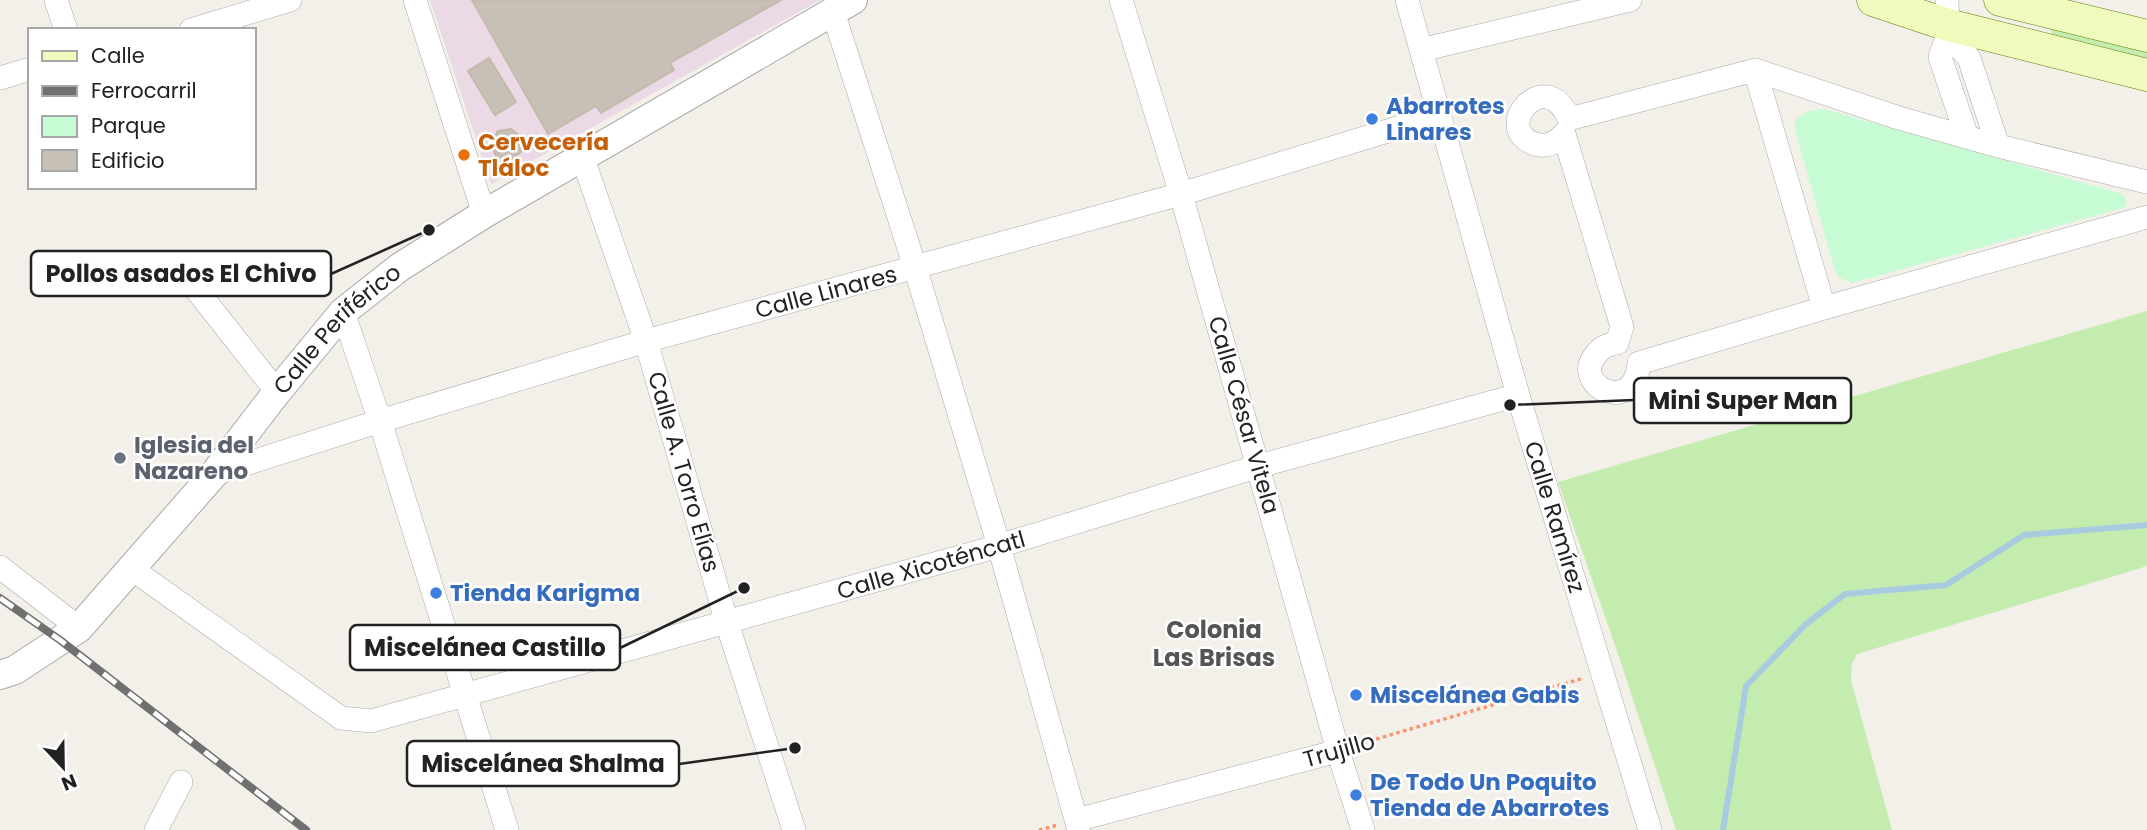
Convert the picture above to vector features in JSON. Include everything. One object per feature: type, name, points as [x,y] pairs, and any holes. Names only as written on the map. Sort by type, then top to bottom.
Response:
[{"type":"main road","points":[[1873,0],[2147,75]]},
{"type":"main road","points":[[2000,0],[2147,36]]},
{"type":"street","points":[[56,0],[65,28]]},
{"type":"street","points":[[198,28],[289,0]]},
{"type":"street","points":[[415,0],[484,214]]},
{"type":"street","name":"Calle César Vitela","points":[[1121,0],[1181,194],[1338,751],[1363,830]]},
{"type":"street","name":"Calle Ramírez","points":[[1407,0],[1518,395],[1650,830]]},
{"type":"street","points":[[1421,50],[1630,0]]},
{"type":"street","points":[[843,6],[915,267],[999,546],[1077,825]]},
{"type":"street","name":"Calle Periférico","points":[[0,675],[15,670],[79,628],[214,474],[343,312],[400,267],[484,214],[843,6]]},
{"type":"street","points":[[1948,20],[1940,57],[1967,137]]},
{"type":"street","points":[[1948,20],[1969,58],[1998,146]]},
{"type":"street","points":[[0,78],[28,70]]},
{"type":"street","points":[[1755,70],[1824,308]]},
{"type":"street","points":[[2147,182],[1998,146],[1899,118],[1755,70],[1569,119],[1562,105],[1548,97],[1536,97],[1521,110],[1518,119],[1520,130],[1526,139],[1536,145],[1550,145],[1564,134],[1622,327],[1617,343],[1601,348],[1591,362],[1591,373],[1595,382],[1611,393],[1622,392],[1632,386],[1638,376],[1639,363],[2147,217]]},
{"type":"street","name":"Calle Linares","points":[[214,474],[646,341],[1181,194],[1440,116]]},
{"type":"street","name":"Calle A. Torro Elías","points":[[582,156],[646,341],[727,623],[794,830]]},
{"type":"street","points":[[191,283],[277,392]]},
{"type":"street","points":[[343,312],[380,421],[507,830]]},
{"type":"street","name":"Calle Xicoténcatl","points":[[132,569],[341,718],[371,721],[999,546],[1259,466],[1518,395]]},
{"type":"street","points":[[0,567],[79,628]]},
{"type":"street","name":"Trujillo","points":[[1077,825],[1338,751]]},
{"type":"street","points":[[156,830],[181,782]]},
{"type":"path","name":"Trujillo","points":[[1338,751],[1601,673]]},
{"type":"shaded area","points":[[430,0],[820,0],[491,184]]},
{"type":"green space","points":[[2052,27],[2147,50],[2147,59],[2053,35],[2050,30]]},
{"type":"green space","points":[[1824,109],[2119,193],[2125,197],[2127,204],[2123,208],[1852,283],[1838,277],[1834,267],[1795,130],[1795,121],[1807,111]]},
{"type":"green space","points":[[2147,311],[2147,566],[1857,654],[1852,664],[1851,680],[1892,830],[1676,830],[1558,482]]},
{"type":"building","points":[[472,0],[781,0],[670,63],[674,70],[601,113],[596,106],[548,134]]},
{"type":"building","points":[[489,58],[516,102],[495,115],[468,71]]},
{"type":"building","points":[[511,129],[522,138],[521,152],[510,160],[496,156],[491,144],[498,131]]},
{"type":"waterway","points":[[1723,830],[1746,686],[1806,624],[1845,594],[1946,585],[2024,535],[2147,525]]},
{"type":"railway","points":[[0,598],[60,640],[306,830]]},
{"type":"place","name":"Abarrotes Linares","points":[[1372,119]]},
{"type":"place","name":"Cervecería Tláloc","points":[[464,155]]},
{"type":"place","name":"Pollos asados El Chivo","points":[[429,230]]},
{"type":"place","name":"Mini Super Man","points":[[1510,405]]},
{"type":"place","name":"Iglesia del Nazareno","points":[[120,458]]},
{"type":"place","name":"Miscelánea Castillo","points":[[744,588]]},
{"type":"place","name":"Tienda Karigma","points":[[436,593]]},
{"type":"place","name":"Miscelánea Gabis","points":[[1356,695]]},
{"type":"place","name":"Miscelánea Shalma","points":[[795,748]]},
{"type":"place","name":"De Todo Un Poquito Tienda de Abarrotes","points":[[1356,795]]},
{"type":"district","name":"Colonia Las Brisas","points":[[1214,644]]}]
